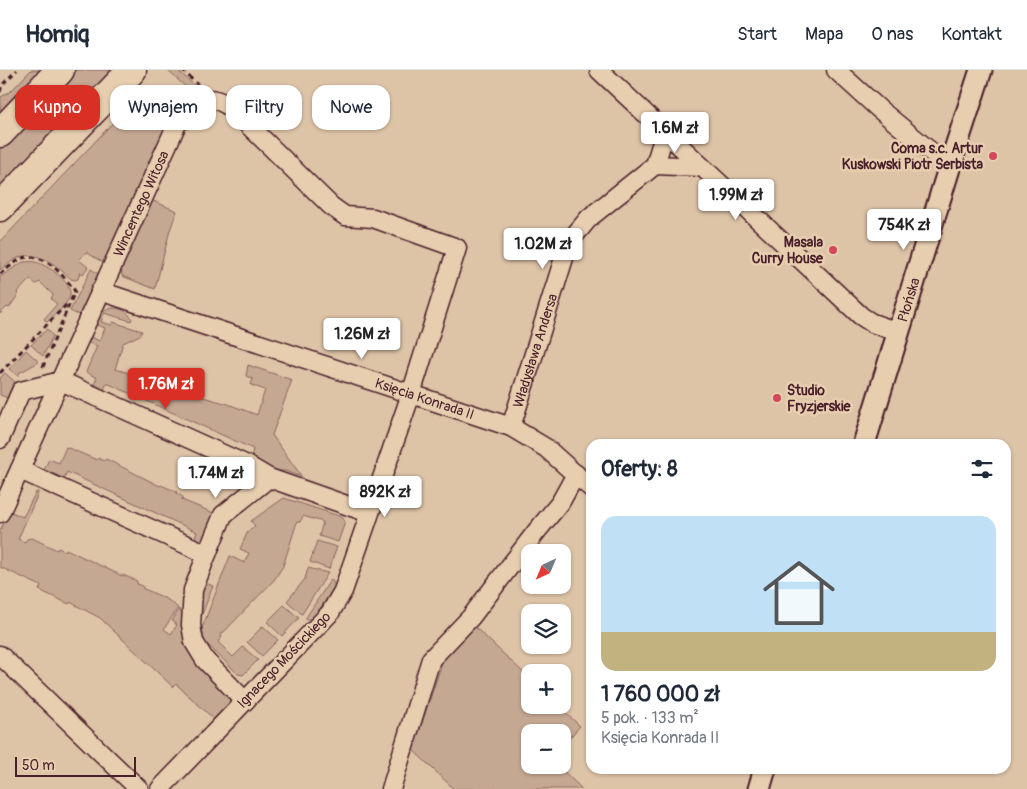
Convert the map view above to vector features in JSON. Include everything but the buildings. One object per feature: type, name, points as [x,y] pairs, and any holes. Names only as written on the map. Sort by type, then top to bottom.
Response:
[{"type":"main road","points":[[0,133],[60,70]]},
{"type":"main road","points":[[0,207],[132,70]]},
{"type":"street","points":[[599,70],[861,316],[877,325],[898,332]]},
{"type":"street","points":[[836,70],[935,156],[951,162]]},
{"type":"street","name":"Płońska","points":[[866,439],[981,70]]},
{"type":"street","name":"Ignacego Mościckiego","points":[[160,789],[330,613],[342,591],[411,394],[457,248],[373,218],[345,216],[331,206],[230,107],[216,99]]},
{"type":"street","name":"Wincentego Witosa","points":[[0,513],[174,130]]},
{"type":"street","points":[[665,132],[655,165],[702,167]]},
{"type":"street","name":"Władysława Andersa","points":[[512,427],[569,242],[589,218],[655,165]]},
{"type":"street","name":"Księcia Konrada II","points":[[100,291],[512,427],[546,448],[586,483]]},
{"type":"street","points":[[0,439],[21,391],[60,381],[238,461],[269,478],[369,513]]},
{"type":"street","points":[[20,470],[207,554]]},
{"type":"street","points":[[391,789],[431,659],[471,617],[560,503],[576,474]]},
{"type":"street","points":[[245,701],[205,660],[194,642],[191,625],[193,590],[223,515],[269,478]]},
{"type":"street","points":[[0,655],[139,789]]},
{"type":"street","points":[[759,789],[764,774]]},
{"type":"path","points":[[0,92],[2,85],[17,70]]},
{"type":"path","points":[[182,70],[199,85]]},
{"type":"path","points":[[0,274],[23,258],[35,258],[50,265],[64,275],[74,291],[34,388]]},
{"type":"path","points":[[0,374],[71,300]]},
{"type":"shaded area","points":[[31,70],[41,70],[29,85],[17,85]]},
{"type":"shaded area","points":[[76,70],[118,70],[100,89],[100,85],[62,85]]},
{"type":"shaded area","points":[[167,70],[177,70],[194,85],[184,85]]},
{"type":"shaded area","points":[[15,87],[15,102],[0,120],[1,97]]},
{"type":"shaded area","points":[[110,126],[110,130],[169,130],[107,259],[102,262],[86,252],[79,260],[88,267],[83,274],[80,272],[78,279],[71,279],[48,261],[35,256],[17,258],[0,270],[0,242]]},
{"type":"shaded area","points":[[18,130],[60,130],[0,192],[0,149]]},
{"type":"shaded area","points":[[151,200],[177,211],[170,230],[155,289],[122,276],[121,266]]},
{"type":"shaded area","points":[[23,262],[40,263],[63,279],[70,290],[67,302],[47,322],[44,319],[57,304],[51,299],[53,295],[40,282],[36,284],[30,279],[17,293],[18,295],[9,308],[7,307],[0,314],[0,277]]},
{"type":"shaded area","points":[[91,269],[100,275],[81,316],[70,311]]},
{"type":"shaded area","points":[[113,308],[126,312],[132,319],[131,321],[104,313],[101,322],[112,325],[113,322],[142,331],[140,335],[123,343],[115,369],[165,383],[165,385],[176,389],[177,387],[197,393],[196,395],[257,415],[265,390],[251,385],[253,379],[246,376],[248,365],[292,380],[272,435],[302,477],[285,471],[275,471],[251,457],[253,449],[107,383],[102,394],[99,393],[101,388],[94,384],[97,378],[86,372],[97,346],[86,342],[88,336],[100,341],[105,328],[94,324],[101,313]]},
{"type":"shaded area","points":[[47,329],[53,336],[43,356],[31,345]]},
{"type":"shaded area","points":[[26,350],[39,362],[19,373],[18,376],[9,369]]},
{"type":"shaded area","points":[[5,373],[15,382],[8,398],[0,395],[0,378]]},
{"type":"shaded area","points":[[66,447],[97,460],[98,458],[104,461],[106,459],[160,486],[177,492],[183,497],[182,500],[216,514],[209,533],[203,540],[193,543],[197,532],[67,472],[62,483],[42,475],[49,459],[59,463]]},
{"type":"shaded area","points":[[36,492],[38,494],[18,539],[25,542],[27,539],[32,538],[57,550],[58,548],[65,551],[66,549],[122,576],[137,581],[137,584],[143,586],[142,588],[166,599],[178,608],[164,629],[171,634],[177,625],[172,621],[179,609],[230,698],[228,709],[216,721],[176,684],[173,687],[100,618],[70,602],[69,604],[39,590],[41,586],[0,567],[0,531],[9,511],[23,517]]},
{"type":"shaded area","points":[[284,498],[342,517],[345,522],[338,542],[319,536],[323,522],[303,516],[300,522],[297,522],[283,566],[274,580],[221,635],[222,637],[218,642],[233,657],[243,647],[258,660],[243,675],[238,674],[205,642],[202,628],[230,556],[244,563],[249,553],[240,549],[248,531],[255,526],[251,521]]},
{"type":"shaded area","points":[[317,541],[337,547],[329,569],[310,562]]},
{"type":"shaded area","points":[[308,568],[328,573],[302,614],[287,601],[305,579]]},
{"type":"shaded area","points":[[331,579],[335,586],[313,619],[305,619]]},
{"type":"shaded area","points":[[203,582],[213,586],[198,625],[198,608]]},
{"type":"shaded area","points":[[284,605],[299,618],[282,636],[267,622]]},
{"type":"shaded area","points":[[473,625],[521,670],[521,714],[567,714],[580,726],[571,736],[571,724],[521,724],[521,774],[566,774],[582,789],[454,789],[413,750],[443,660]]},
{"type":"shaded area","points":[[263,626],[278,640],[262,656],[247,642]]},
{"type":"place","name":"Coma s.c. Artur Kuskowski Piotr Serbista","points":[[993,156]]},
{"type":"place","name":"Masala Curry House","points":[[833,250]]},
{"type":"place","name":"Studio Fryzjerskie","points":[[777,398]]}]
